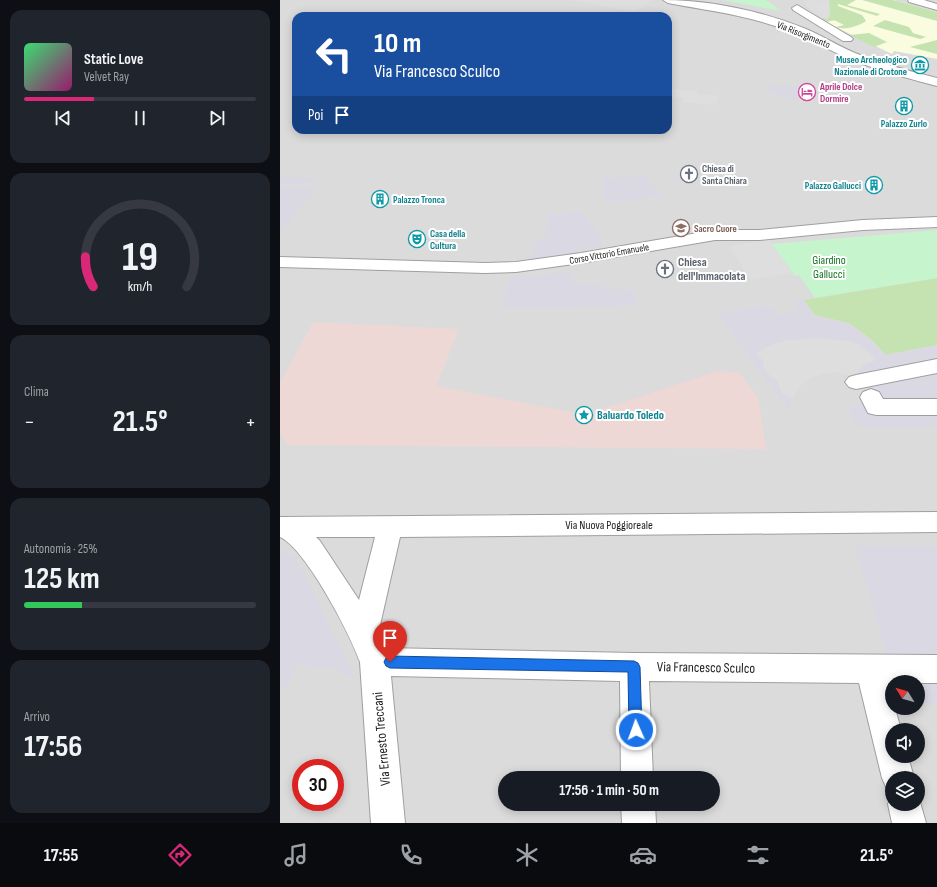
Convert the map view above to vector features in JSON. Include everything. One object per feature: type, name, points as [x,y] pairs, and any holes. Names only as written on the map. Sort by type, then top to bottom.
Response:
[{"type":"street","name":"Via Risorgimento","points":[[668,0],[735,12],[795,28],[852,56],[882,67],[937,82]]},
{"type":"street","points":[[913,0],[937,7]]},
{"type":"street","points":[[793,4],[869,54],[882,67]]},
{"type":"street","name":"Corso Vittorio Emanuele","points":[[280,262],[485,268],[516,267],[581,258],[715,235],[760,235],[863,225],[937,222]]},
{"type":"street","points":[[856,382],[937,366]]},
{"type":"street","points":[[871,397],[876,407],[937,407]]},
{"type":"street","name":"Via Nuova Poggioreale","points":[[284,527],[937,522]]},
{"type":"street","points":[[364,634],[390,526]]},
{"type":"street","name":"Via Ernesto Treccani","points":[[284,527],[311,549],[364,634],[375,662],[388,823]]},
{"type":"street","name":"Via Francesco Sculco","points":[[375,662],[634,667],[937,669]]},
{"type":"street","points":[[634,667],[637,771]]},
{"type":"street","points":[[870,669],[885,728]]},
{"type":"street","points":[[638,811],[639,823]]},
{"type":"street","points":[[906,811],[909,823]]},
{"type":"shaded area","points":[[280,0],[937,0],[937,823],[280,823]]},
{"type":"shaded area","points":[[573,0],[652,0],[635,12]]},
{"type":"shaded area","points":[[804,0],[829,1],[830,16],[827,19],[822,18],[808,7]]},
{"type":"shaded area","points":[[836,0],[893,0],[937,12],[937,59],[894,51],[892,54],[825,22],[842,19]]},
{"type":"shaded area","points":[[767,85],[802,86],[804,88],[800,90],[796,100],[766,92]]},
{"type":"shaded area","points":[[672,89],[698,91],[697,94],[719,96],[715,105],[682,102],[684,98],[672,96]]},
{"type":"shaded area","points":[[280,176],[319,179],[302,185],[280,184]]},
{"type":"shaded area","points":[[651,176],[653,179],[646,181],[664,196],[605,203],[602,178]]},
{"type":"shaded area","points":[[280,187],[316,188],[280,234]]},
{"type":"shaded area","points":[[579,210],[600,235],[597,236],[604,245],[555,256],[520,260],[534,253],[536,239],[544,239],[548,212],[561,215]]},
{"type":"shaded area","points":[[769,240],[793,273],[751,280],[729,246]]},
{"type":"shaded area","points":[[571,272],[578,285],[600,285],[601,288],[608,287],[610,290],[632,290],[639,305],[556,308],[502,307],[509,278]]},
{"type":"shaded area","points":[[804,300],[815,316],[849,324],[869,340],[884,355],[937,345],[937,426],[856,426],[848,407],[858,405],[860,401],[857,396],[879,397],[870,385],[855,377],[863,365],[876,360],[860,345],[850,341],[816,338],[788,340],[773,344],[755,354],[763,360],[764,369],[771,377],[777,380],[781,393],[792,399],[789,412],[718,314],[771,305],[778,315],[799,311],[793,302]]},
{"type":"shaded area","points":[[313,322],[459,329],[436,386],[584,415],[718,371],[740,373],[758,398],[766,449],[288,445],[280,433],[280,383]]},
{"type":"shaded area","points":[[816,338],[850,341],[860,345],[876,360],[855,377],[836,372],[822,374],[811,378],[800,386],[792,399],[781,393],[777,380],[771,377],[764,369],[755,354],[773,344],[788,340]]},
{"type":"shaded area","points":[[855,546],[937,546],[937,704],[925,704],[925,675],[892,675]]},
{"type":"shaded area","points":[[280,550],[292,556],[300,566],[355,678],[339,674],[336,669],[297,664],[287,687],[280,686]]},
{"type":"green space","points":[[722,0],[766,0],[781,11]]},
{"type":"green space","points":[[829,0],[856,0],[847,5],[880,14],[877,16],[838,4],[838,6],[862,15],[866,21],[859,25],[839,28],[836,27],[844,25],[834,20],[825,22],[821,20],[822,18],[827,19],[830,16]]},
{"type":"green space","points":[[862,0],[893,0],[937,12],[937,21]]},
{"type":"green space","points":[[885,20],[909,27],[913,33],[926,37],[920,39],[873,26]]},
{"type":"green space","points":[[869,33],[887,42],[874,47],[850,35]]},
{"type":"green space","points":[[937,40],[937,54],[910,47]]},
{"type":"green space","name":"Giardino Gallucci","points":[[937,230],[937,278],[815,298],[799,275],[795,276],[772,244]]},
{"type":"green space","points":[[937,278],[937,345],[886,355],[871,339],[849,323],[815,315],[804,300]]},
{"type":"place","name":"Museo Archeologico Nazionale di Crotone","points":[[920,65]]},
{"type":"place","name":"Aprile Dolce Dormire","points":[[807,92]]},
{"type":"place","name":"Palazzo Zurlo","points":[[904,106]]},
{"type":"place","name":"Chiesa di Santa Chiara","points":[[689,174]]},
{"type":"place","name":"Palazzo Gallucci","points":[[874,185]]},
{"type":"place","name":"Palazzo Tronca","points":[[380,199]]},
{"type":"place","name":"Sacro Cuore","points":[[681,228]]},
{"type":"place","name":"Casa della Cultura","points":[[417,239]]},
{"type":"place","name":"Chiesa dell'Immacolata","points":[[665,269]]},
{"type":"place","name":"Baluardo Toledo","points":[[584,415]]},
{"type":"route","points":[[390,662],[634,667],[636,730]]}]
